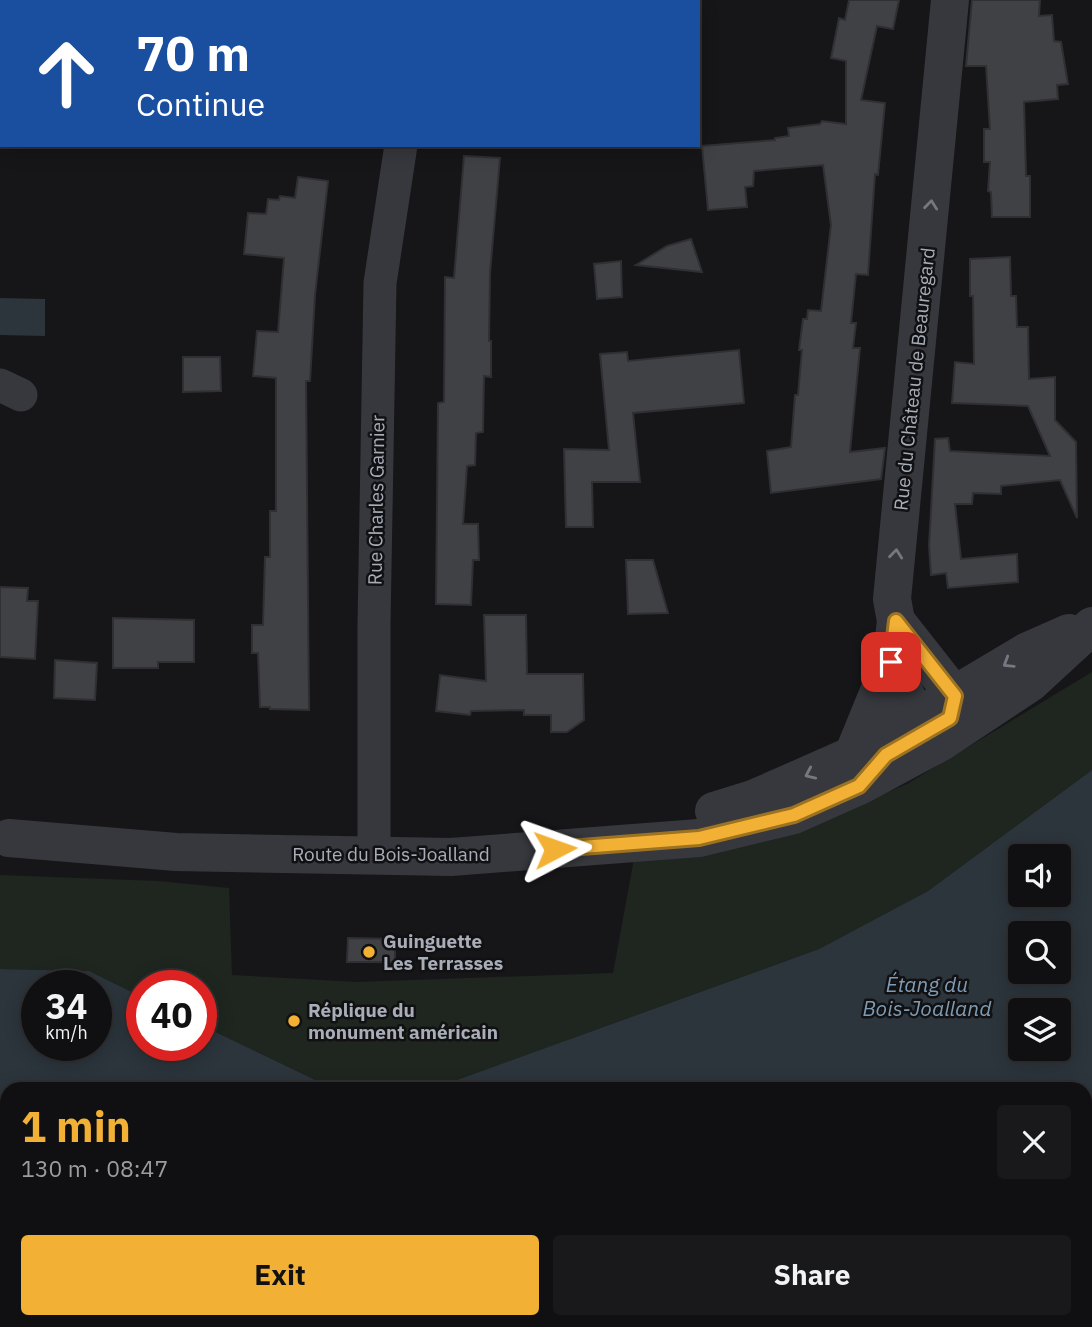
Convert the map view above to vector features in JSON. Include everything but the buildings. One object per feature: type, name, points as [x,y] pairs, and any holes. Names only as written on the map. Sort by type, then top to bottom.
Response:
[{"type":"street","name":"Rue du Château de Beauregard","points":[[856,770],[891,662],[896,621],[892,599],[950,0]]},
{"type":"street","name":"Rue Charles Garnier","points":[[374,844],[374,625],[380,284],[401,147]]},
{"type":"street","points":[[891,662],[929,730],[950,718],[955,696],[896,621]]},
{"type":"street","name":"Route du Bois-Joalland","points":[[4,838],[176,852],[265,853],[301,846],[374,844],[451,835],[580,831],[695,817],[856,770],[929,730],[1030,683],[1092,625]]},
{"type":"street","name":"Route du Bois-Joalland","points":[[955,696],[1026,652],[1092,625]]},
{"type":"street","name":"Route du Bois-Joalland","points":[[4,838],[241,832],[374,844]]},
{"type":"shaded area","points":[[1092,672],[1092,770],[928,891],[819,949],[452,1082],[320,1082],[217,1033],[217,970],[126,970],[126,989],[112,982],[112,970],[0,969],[0,875],[158,881],[229,888],[232,975],[357,982],[613,973],[636,848],[770,839],[907,784]]},
{"type":"water","points":[[0,298],[45,299],[45,336],[0,335]]},
{"type":"water","name":"Étang du Bois-Joalland","points":[[1092,770],[1092,1082],[452,1082],[819,949],[928,891]]},
{"type":"water","name":"Étang du Bois-Joalland","points":[[0,969],[44,970],[21,970],[21,1061],[112,1061],[112,982],[126,989],[126,1061],[217,1061],[217,1033],[320,1082],[0,1082]]},
{"type":"place","name":"Guinguette Les Terrasses","points":[[369,952]]},
{"type":"place","name":"Réplique du monument américain","points":[[294,1021]]},
{"type":"route","points":[[555,849],[699,838],[794,815],[859,786],[886,755],[950,718],[955,696],[896,621],[891,662]]}]
